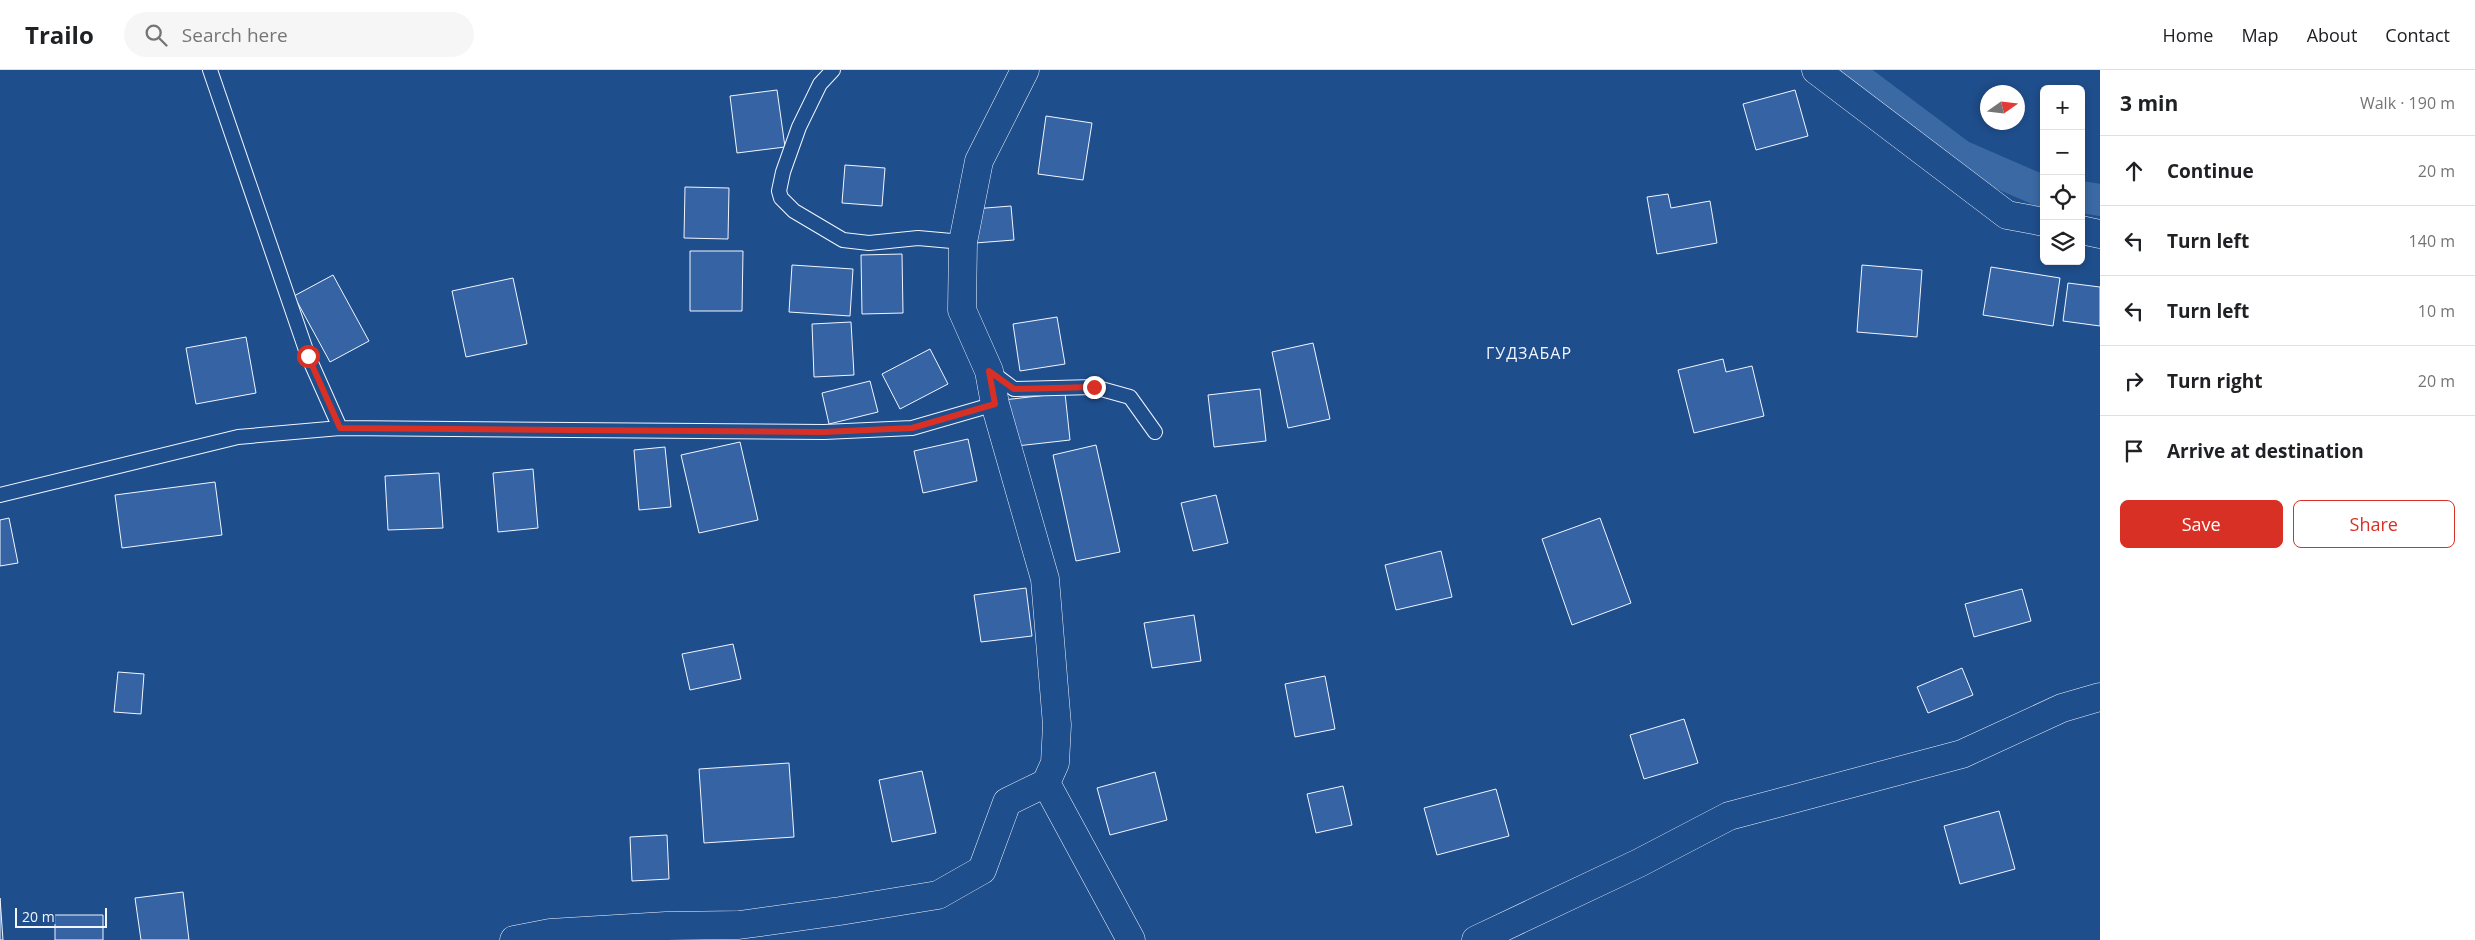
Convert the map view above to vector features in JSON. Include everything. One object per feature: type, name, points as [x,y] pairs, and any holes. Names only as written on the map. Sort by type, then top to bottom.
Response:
[{"type":"street","points":[[514,940],[550,933],[666,926],[739,925],[840,911],[938,894],[982,870],[1007,802],[1046,783],[1055,763],[1057,725],[1045,579],[995,404],[989,371],[962,310],[963,242],[978,161],[1025,70]]},
{"type":"street","points":[[1816,70],[2007,215],[2040,221]]},
{"type":"street","points":[[2085,231],[2100,234]]},
{"type":"street","points":[[1476,940],[1639,863],[1729,816],[1962,754],[2062,708],[2100,697]]},
{"type":"street","points":[[1046,783],[1131,940]]},
{"type":"lane","points":[[210,70],[308,356],[340,428]]},
{"type":"lane","points":[[833,70],[820,84],[799,127],[783,172],[780,191],[781,198],[794,211],[810,222],[843,240],[870,243],[918,238],[963,242]]},
{"type":"lane","points":[[989,371],[1014,389],[1094,387],[1130,397],[1155,432]]},
{"type":"lane","points":[[0,495],[238,438],[340,428],[824,432],[912,428],[995,404]]},
{"type":"building","points":[[777,90],[785,147],[737,153],[730,96]]},
{"type":"building","points":[[1795,90],[1808,136],[1756,150],[1743,104]]},
{"type":"building","points":[[1046,116],[1092,123],[1083,180],[1038,174]]},
{"type":"building","points":[[845,165],[885,168],[882,206],[842,203]]},
{"type":"building","points":[[685,187],[729,188],[728,239],[684,238]]},
{"type":"building","points":[[1668,194],[1671,208],[1710,201],[1717,243],[1657,254],[1647,197]]},
{"type":"building","points":[[1011,206],[1014,240],[975,243],[973,209]]},
{"type":"building","points":[[690,251],[743,251],[742,311],[690,311]]},
{"type":"building","points":[[902,254],[903,313],[862,314],[861,255]]},
{"type":"building","points":[[792,265],[853,269],[850,316],[789,312]]},
{"type":"building","points":[[1862,265],[1922,270],[1917,337],[1857,332]]},
{"type":"building","points":[[1991,267],[2060,278],[2053,326],[1983,315]]},
{"type":"building","points":[[333,275],[369,341],[330,362],[294,296]]},
{"type":"building","points":[[513,278],[527,344],[466,357],[452,291]]},
{"type":"building","points":[[2068,283],[2100,287],[2100,326],[2063,321]]},
{"type":"building","points":[[1057,317],[1065,364],[1020,371],[1013,324]]},
{"type":"building","points":[[851,322],[854,375],[814,377],[812,324]]},
{"type":"building","points":[[246,337],[256,393],[196,404],[186,348]]},
{"type":"building","points":[[1313,343],[1330,419],[1288,428],[1272,352]]},
{"type":"building","points":[[930,349],[948,384],[900,409],[882,374]]},
{"type":"building","points":[[1723,359],[1726,372],[1752,366],[1764,416],[1694,433],[1678,370]]},
{"type":"building","points":[[870,381],[878,412],[829,424],[822,393]]},
{"type":"building","points":[[1260,389],[1266,441],[1214,447],[1208,395]]},
{"type":"building","points":[[1065,393],[1070,440],[1008,447],[1003,400]]},
{"type":"building","points":[[968,439],[977,481],[923,493],[914,451]]},
{"type":"building","points":[[740,442],[758,520],[699,533],[681,455]]},
{"type":"building","points":[[1096,445],[1120,552],[1076,561],[1053,455]]},
{"type":"building","points":[[665,447],[671,507],[639,510],[634,450]]},
{"type":"building","points":[[533,469],[538,528],[498,532],[493,473]]},
{"type":"building","points":[[439,473],[443,528],[388,530],[385,476]]},
{"type":"building","points":[[215,482],[222,535],[122,548],[115,495]]},
{"type":"building","points":[[1216,495],[1228,543],[1193,551],[1181,503]]},
{"type":"building","points":[[9,518],[18,563],[0,566],[0,520]]},
{"type":"building","points":[[1600,518],[1631,603],[1572,625],[1542,539]]},
{"type":"building","points":[[1441,551],[1452,597],[1396,610],[1385,565]]},
{"type":"building","points":[[1026,588],[1032,636],[981,642],[974,595]]},
{"type":"building","points":[[2022,589],[2031,621],[1974,637],[1965,604]]},
{"type":"building","points":[[1194,615],[1201,661],[1152,668],[1144,623]]},
{"type":"building","points":[[733,644],[741,679],[690,690],[682,654]]},
{"type":"building","points":[[1962,668],[1973,695],[1928,713],[1917,687]]},
{"type":"building","points":[[118,672],[144,674],[141,714],[114,712]]},
{"type":"building","points":[[1325,676],[1335,729],[1295,737],[1285,684]]},
{"type":"building","points":[[1684,719],[1698,763],[1644,779],[1630,735]]},
{"type":"building","points":[[789,763],[794,837],[704,843],[699,769]]},
{"type":"building","points":[[922,771],[936,833],[892,842],[879,780]]},
{"type":"building","points":[[1155,772],[1167,820],[1110,835],[1097,788]]},
{"type":"building","points":[[1343,786],[1352,825],[1316,833],[1307,794]]},
{"type":"building","points":[[1496,789],[1509,836],[1437,855],[1424,808]]},
{"type":"building","points":[[1999,811],[2015,869],[1960,884],[1944,826]]},
{"type":"building","points":[[667,835],[669,879],[632,881],[630,837]]},
{"type":"building","points":[[183,892],[189,940],[141,940],[135,898]]},
{"type":"building","points":[[0,898],[3,940],[0,940]]},
{"type":"building","points":[[55,915],[103,915],[103,940],[55,940]]},
{"type":"waterway","points":[[1846,70],[1961,156],[2040,190]]},
{"type":"waterway","points":[[2085,198],[2100,200]]},
{"type":"district","name":"ГУДЗАБАР","points":[[1529,353]]},
{"type":"route","points":[[308,356],[340,428],[824,432],[912,428],[995,404],[989,371],[1014,389],[1094,387]]}]
